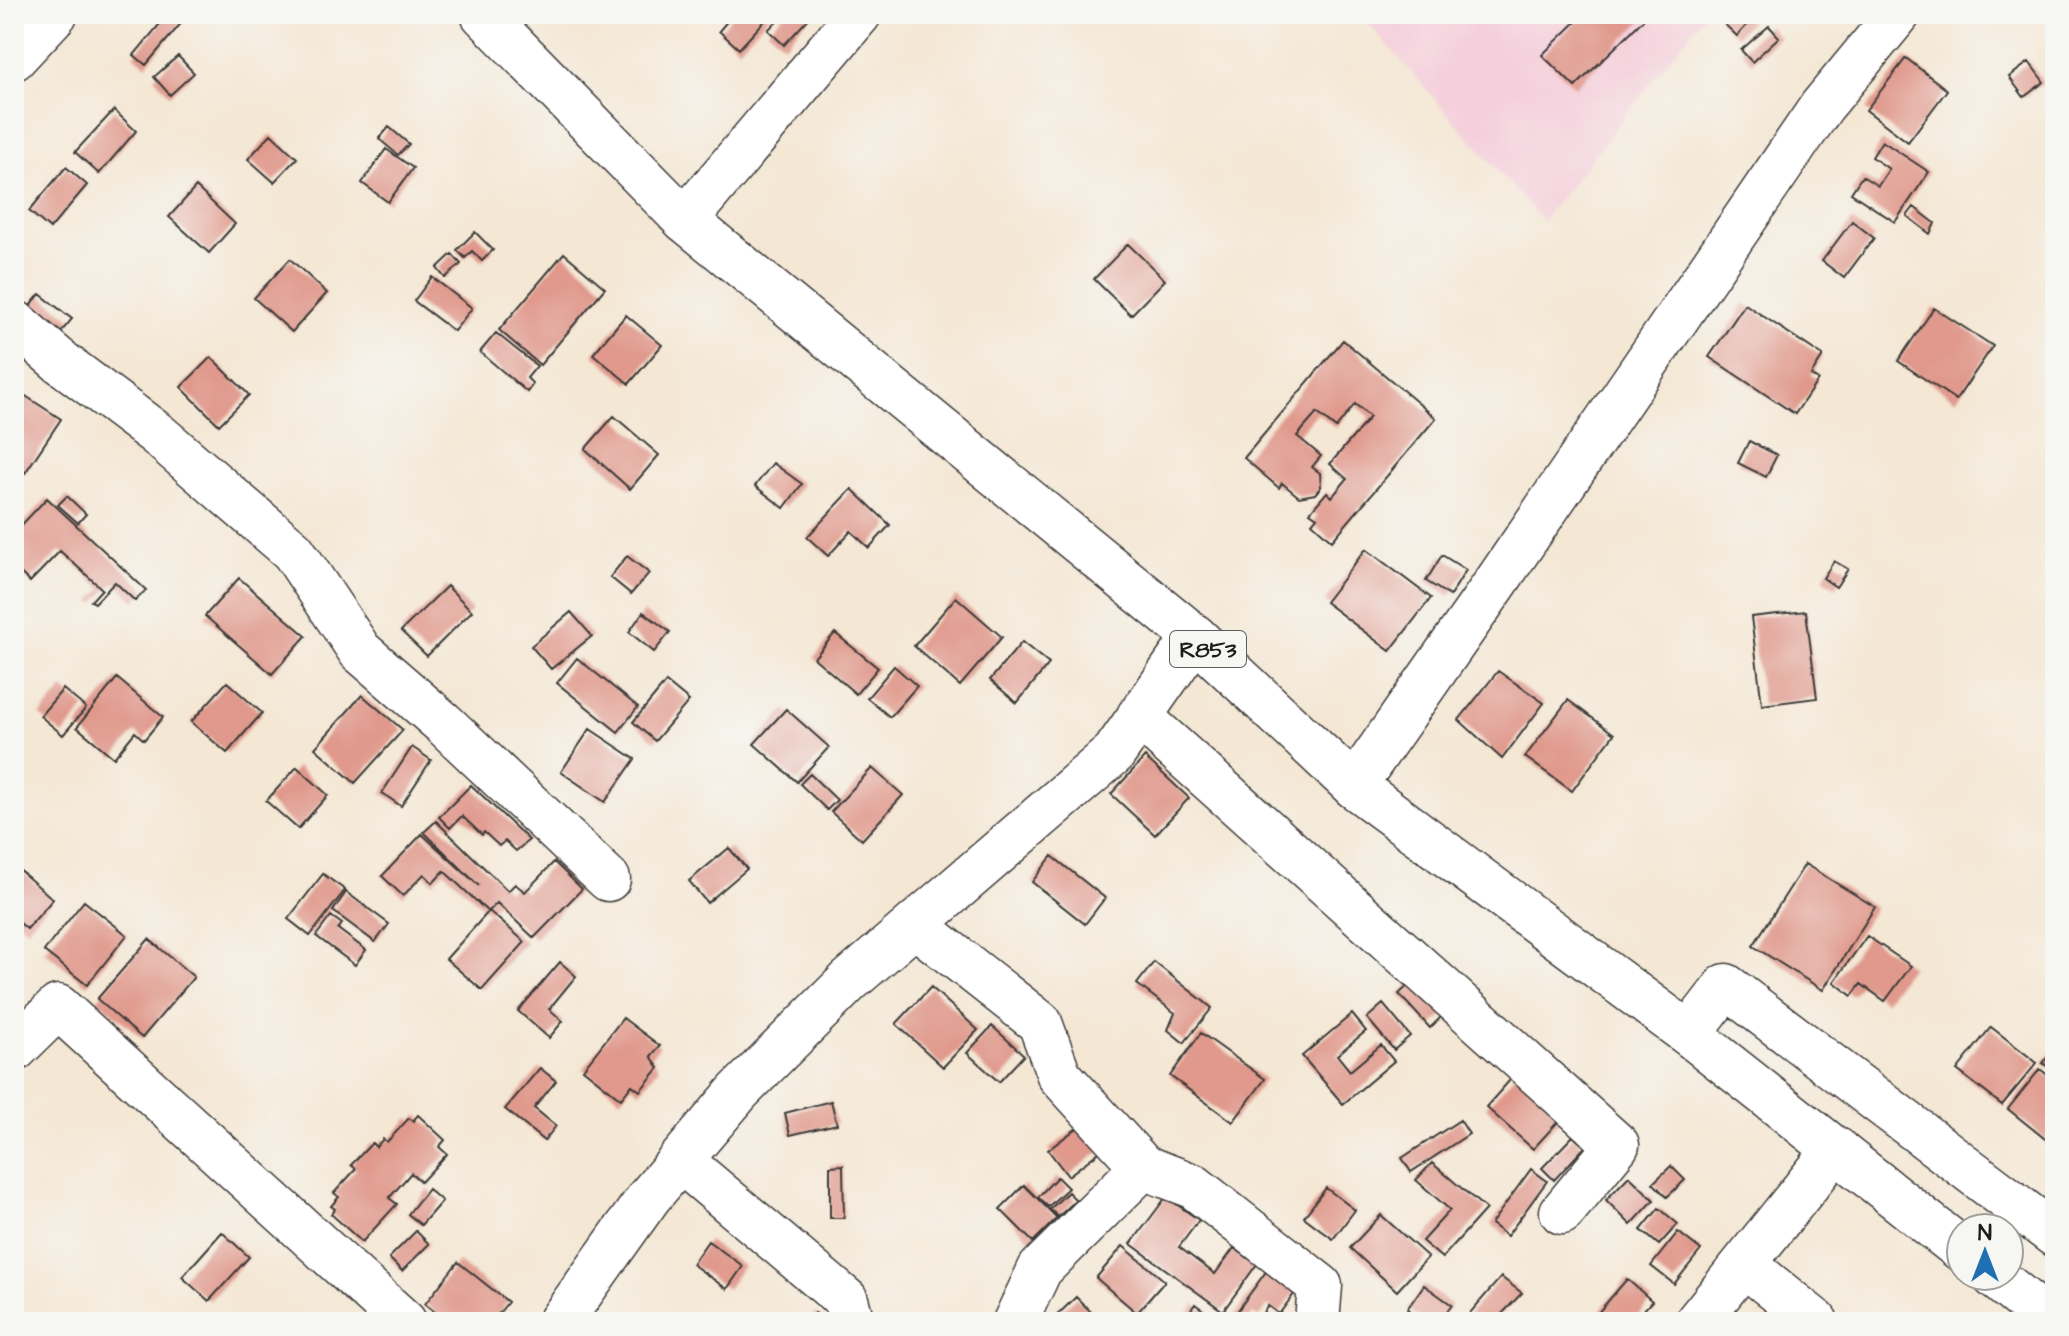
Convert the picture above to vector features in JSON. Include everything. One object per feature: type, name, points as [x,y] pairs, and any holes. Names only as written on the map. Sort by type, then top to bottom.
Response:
[{"type":"street","points":[[14,58],[55,14]]},
{"type":"street","name":"R853","points":[[483,14],[685,220],[1195,637],[1354,786],[1689,1034],[1945,1236]]},
{"type":"street","points":[[685,220],[859,14]]},
{"type":"street","points":[[1354,786],[1822,106],[1898,14]]},
{"type":"street","points":[[14,322],[61,362],[157,434],[293,551],[360,651],[443,723],[608,879]]},
{"type":"street","points":[[560,1322],[649,1197],[738,1092],[849,981],[1114,753],[1195,637]]},
{"type":"street","points":[[1139,716],[1617,1145],[1562,1212]]},
{"type":"street","points":[[915,925],[1040,1023],[1059,1075],[1143,1167],[1193,1186],[1320,1286],[1317,1322]]},
{"type":"street","points":[[1689,1034],[1726,986],[2055,1235]]},
{"type":"street","points":[[14,1050],[58,1007],[404,1322]]},
{"type":"street","points":[[1697,1322],[1836,1149]]},
{"type":"street","points":[[680,1160],[846,1300],[852,1322]]},
{"type":"street","points":[[1015,1322],[1040,1269],[1143,1167]]},
{"type":"street","points":[[1744,1264],[1816,1322]]},
{"type":"street","points":[[2014,1292],[2051,1322]]},
{"type":"shaded area","points":[[1360,14],[1705,14],[1542,221]]},
{"type":"building","points":[[168,14],[189,14],[146,65],[134,55]]},
{"type":"building","points":[[725,14],[771,14],[739,49],[719,31],[730,18]]},
{"type":"building","points":[[784,14],[813,14],[784,45],[768,30]]},
{"type":"building","points":[[1584,14],[1649,14],[1575,87],[1542,55]]},
{"type":"building","points":[[1724,14],[1757,14],[1737,36],[1719,19]]},
{"type":"building","points":[[1769,26],[1779,37],[1752,62],[1741,50]]},
{"type":"building","points":[[178,56],[194,73],[170,95],[154,77]]},
{"type":"building","points":[[1906,58],[1947,90],[1908,142],[1866,110]]},
{"type":"building","points":[[2029,62],[2044,82],[2024,97],[2009,77]]},
{"type":"building","points":[[114,110],[136,131],[99,174],[75,152]]},
{"type":"building","points":[[389,127],[409,144],[398,155],[379,139]]},
{"type":"building","points":[[271,134],[297,158],[274,182],[248,159]]},
{"type":"building","points":[[1882,141],[1929,172],[1895,222],[1851,193],[1862,176],[1878,186],[1889,169],[1872,157]]},
{"type":"building","points":[[386,149],[413,168],[388,202],[362,183]]},
{"type":"building","points":[[66,167],[87,185],[50,229],[29,211]]},
{"type":"building","points":[[196,187],[235,224],[209,253],[169,217]]},
{"type":"building","points":[[1914,207],[1935,223],[1930,234],[1907,216]]},
{"type":"building","points":[[1852,221],[1874,238],[1844,278],[1822,261]]},
{"type":"building","points":[[475,232],[493,250],[482,261],[472,251],[465,258],[457,250]]},
{"type":"building","points":[[1128,244],[1165,280],[1131,315],[1094,279]]},
{"type":"building","points":[[564,253],[605,288],[540,365],[499,330]]},
{"type":"building","points":[[452,254],[461,264],[445,278],[437,268]]},
{"type":"building","points":[[290,259],[327,293],[292,332],[254,298]]},
{"type":"building","points":[[432,277],[472,308],[454,331],[414,301]]},
{"type":"building","points":[[40,294],[72,319],[56,338],[24,313]]},
{"type":"building","points":[[1745,304],[1823,356],[1811,375],[1818,380],[1795,414],[1709,357]]},
{"type":"building","points":[[1934,308],[1993,346],[1956,400],[1898,361]]},
{"type":"building","points":[[626,315],[662,345],[629,384],[593,354]]},
{"type":"building","points":[[496,333],[537,366],[527,378],[533,384],[527,392],[480,352]]},
{"type":"building","points":[[1343,340],[1436,418],[1332,541],[1312,523],[1317,517],[1310,512],[1327,492],[1332,497],[1347,479],[1330,464],[1370,417],[1355,404],[1336,428],[1317,413],[1297,436],[1321,456],[1312,467],[1320,473],[1321,487],[1315,494],[1299,497],[1282,483],[1279,488],[1244,458]]},
{"type":"building","points":[[211,357],[249,395],[219,425],[181,387]]},
{"type":"building","points":[[21,393],[61,419],[25,473],[14,465],[14,404]]},
{"type":"building","points":[[614,416],[659,455],[630,489],[585,449]]},
{"type":"building","points":[[1749,441],[1777,455],[1766,477],[1738,463]]},
{"type":"building","points":[[773,463],[802,484],[784,508],[755,486]]},
{"type":"building","points":[[852,489],[890,525],[869,548],[851,531],[828,556],[807,537]]},
{"type":"building","points":[[67,496],[86,514],[78,523],[58,505]]},
{"type":"building","points":[[47,498],[146,590],[135,601],[115,582],[95,603],[91,601],[102,589],[60,551],[30,582],[14,567],[14,533]]},
{"type":"building","points":[[1366,549],[1431,598],[1390,651],[1325,602]]},
{"type":"building","points":[[1442,555],[1466,570],[1450,596],[1426,581]]},
{"type":"building","points":[[627,556],[649,573],[631,594],[610,577]]},
{"type":"building","points":[[1834,561],[1848,569],[1836,587],[1823,578]]},
{"type":"building","points":[[239,578],[306,636],[272,674],[205,616]]},
{"type":"building","points":[[447,586],[472,611],[427,656],[401,631]]},
{"type":"building","points":[[956,597],[1002,637],[960,686],[914,646]]},
{"type":"building","points":[[1806,611],[1817,698],[1762,705],[1751,617]]},
{"type":"building","points":[[571,612],[592,636],[551,669],[531,646]]},
{"type":"building","points":[[643,612],[670,632],[654,652],[629,632]]},
{"type":"building","points":[[835,633],[878,668],[856,694],[814,658]]},
{"type":"building","points":[[1022,642],[1049,664],[1017,703],[990,680]]},
{"type":"building","points":[[577,658],[638,707],[618,732],[557,683]]},
{"type":"building","points":[[894,666],[917,686],[890,717],[867,698]]},
{"type":"building","points":[[1498,671],[1544,703],[1502,759],[1459,720]]},
{"type":"building","points":[[117,678],[163,717],[144,740],[135,732],[114,758],[77,727]]},
{"type":"building","points":[[227,682],[262,713],[227,753],[191,722]]},
{"type":"building","points":[[666,682],[689,701],[655,741],[633,722]]},
{"type":"building","points":[[63,689],[86,708],[63,735],[40,716]]},
{"type":"building","points":[[362,695],[403,730],[355,783],[315,748]]},
{"type":"building","points":[[1568,700],[1614,734],[1572,791],[1525,757]]},
{"type":"building","points":[[786,709],[829,747],[797,782],[754,744]]},
{"type":"building","points":[[590,729],[635,759],[605,802],[561,772]]},
{"type":"building","points":[[412,747],[431,760],[401,806],[382,793]]},
{"type":"building","points":[[1145,757],[1189,798],[1155,835],[1111,794]]},
{"type":"building","points":[[297,767],[328,795],[298,829],[266,801]]},
{"type":"building","points":[[872,768],[903,795],[862,840],[831,812]]},
{"type":"building","points":[[810,774],[837,800],[827,810],[800,784]]},
{"type":"building","points":[[471,785],[529,840],[516,851],[505,841],[499,846],[462,816],[450,828],[439,817]]},
{"type":"building","points":[[436,821],[508,891],[515,884],[525,892],[554,862],[582,889],[534,938],[497,903],[488,912],[444,871],[433,883],[424,874],[403,896],[382,876],[422,834],[479,886],[424,832]]},
{"type":"building","points":[[729,848],[747,869],[707,903],[689,881]]},
{"type":"building","points":[[1052,856],[1105,898],[1085,924],[1032,882]]},
{"type":"building","points":[[1805,864],[1875,907],[1823,990],[1753,946]]},
{"type":"building","points":[[17,868],[53,899],[27,929],[14,918],[14,872]]},
{"type":"building","points":[[323,874],[345,890],[310,936],[288,919]]},
{"type":"building","points":[[346,892],[389,924],[375,942],[333,911]]},
{"type":"building","points":[[84,901],[127,935],[87,985],[44,951]]},
{"type":"building","points":[[489,911],[525,942],[482,990],[446,959]]},
{"type":"building","points":[[331,916],[342,924],[338,929],[366,950],[355,965],[316,936]]},
{"type":"building","points":[[1867,936],[1911,966],[1885,1001],[1861,984],[1852,996],[1834,982]]},
{"type":"building","points":[[149,939],[194,977],[142,1038],[97,999]]},
{"type":"building","points":[[560,962],[576,976],[549,1009],[563,1021],[549,1038],[518,1011]]},
{"type":"building","points":[[1154,962],[1212,1008],[1184,1043],[1168,1030],[1175,1013],[1137,984]]},
{"type":"building","points":[[1417,977],[1447,1011],[1430,1028],[1399,994]]},
{"type":"building","points":[[931,987],[978,1030],[943,1067],[896,1024]]},
{"type":"building","points":[[1383,1004],[1410,1036],[1394,1050],[1367,1018]]},
{"type":"building","points":[[1352,1014],[1366,1031],[1337,1055],[1350,1071],[1381,1045],[1394,1061],[1343,1104],[1302,1056]]},
{"type":"building","points":[[623,1018],[660,1046],[651,1056],[659,1068],[640,1091],[632,1085],[621,1099],[583,1069]]},
{"type":"building","points":[[992,1026],[1024,1055],[999,1082],[967,1053]]},
{"type":"building","points":[[1991,1027],[2037,1063],[2002,1105],[1957,1070]]},
{"type":"building","points":[[1201,1033],[1265,1079],[1233,1122],[1170,1076]]},
{"type":"building","points":[[2055,1047],[2055,1072],[2043,1063]]},
{"type":"building","points":[[540,1068],[556,1081],[534,1108],[556,1126],[544,1141],[505,1109]]},
{"type":"building","points":[[2040,1069],[2055,1081],[2055,1147],[2008,1109]]},
{"type":"building","points":[[1518,1071],[1565,1114],[1533,1149],[1486,1107]]},
{"type":"building","points":[[831,1101],[837,1124],[790,1135],[785,1113]]},
{"type":"building","points":[[418,1115],[445,1140],[439,1147],[447,1154],[421,1182],[411,1173],[389,1198],[397,1204],[362,1242],[331,1214],[335,1209],[331,1206],[339,1197],[334,1193],[356,1169],[351,1165],[372,1143],[376,1147],[383,1139],[387,1142],[409,1118],[413,1121]]},
{"type":"building","points":[[1093,1116],[1112,1142],[1068,1176],[1048,1150]]},
{"type":"building","points":[[1460,1120],[1469,1134],[1411,1172],[1402,1158]]},
{"type":"building","points":[[1573,1136],[1585,1147],[1554,1180],[1542,1168]]},
{"type":"building","points":[[1432,1163],[1486,1209],[1442,1258],[1422,1241],[1450,1210],[1416,1180]]},
{"type":"building","points":[[843,1165],[844,1218],[830,1218],[830,1166]]},
{"type":"building","points":[[1671,1166],[1685,1180],[1667,1197],[1653,1183]]},
{"type":"building","points":[[1531,1169],[1547,1181],[1507,1236],[1491,1224]]},
{"type":"building","points":[[1629,1176],[1654,1200],[1631,1225],[1606,1200]]},
{"type":"building","points":[[1057,1177],[1068,1188],[1048,1207],[1038,1197]]},
{"type":"building","points":[[1024,1185],[1057,1218],[1033,1242],[1000,1209]]},
{"type":"building","points":[[1326,1188],[1355,1210],[1333,1239],[1304,1217]]},
{"type":"building","points":[[428,1189],[442,1201],[421,1225],[408,1214]]},
{"type":"building","points":[[1068,1192],[1076,1200],[1058,1217],[1050,1209]]},
{"type":"building","points":[[1166,1197],[1199,1220],[1179,1247],[1215,1274],[1234,1248],[1257,1264],[1223,1311],[1131,1244]]},
{"type":"building","points":[[1659,1208],[1678,1224],[1659,1245],[1641,1230]]},
{"type":"building","points":[[1381,1215],[1428,1257],[1397,1291],[1350,1248]]},
{"type":"building","points":[[416,1231],[429,1244],[402,1271],[389,1258]]},
{"type":"building","points":[[222,1232],[249,1257],[209,1301],[182,1277]]},
{"type":"building","points":[[1678,1232],[1701,1250],[1674,1284],[1651,1266]]},
{"type":"building","points":[[708,1241],[743,1266],[727,1289],[692,1264]]},
{"type":"building","points":[[1123,1246],[1165,1281],[1137,1313],[1096,1278]]},
{"type":"building","points":[[458,1262],[508,1302],[492,1322],[448,1322],[425,1304]]},
{"type":"building","points":[[1268,1269],[1297,1290],[1279,1314],[1268,1306],[1259,1318],[1253,1314],[1247,1322],[1240,1322],[1233,1317]]},
{"type":"building","points":[[1501,1277],[1522,1293],[1494,1322],[1479,1322],[1469,1314]]},
{"type":"building","points":[[1627,1279],[1652,1301],[1633,1322],[1590,1322]]},
{"type":"building","points":[[1424,1285],[1452,1305],[1439,1322],[1425,1322],[1407,1309]]},
{"type":"building","points":[[1076,1297],[1101,1322],[1050,1322]]},
{"type":"building","points":[[1195,1304],[1214,1318],[1211,1322],[1182,1322]]},
{"type":"building","points":[[1144,1311],[1155,1322],[1133,1322]]},
{"type":"building","points":[[815,1313],[829,1322],[809,1322]]}]
